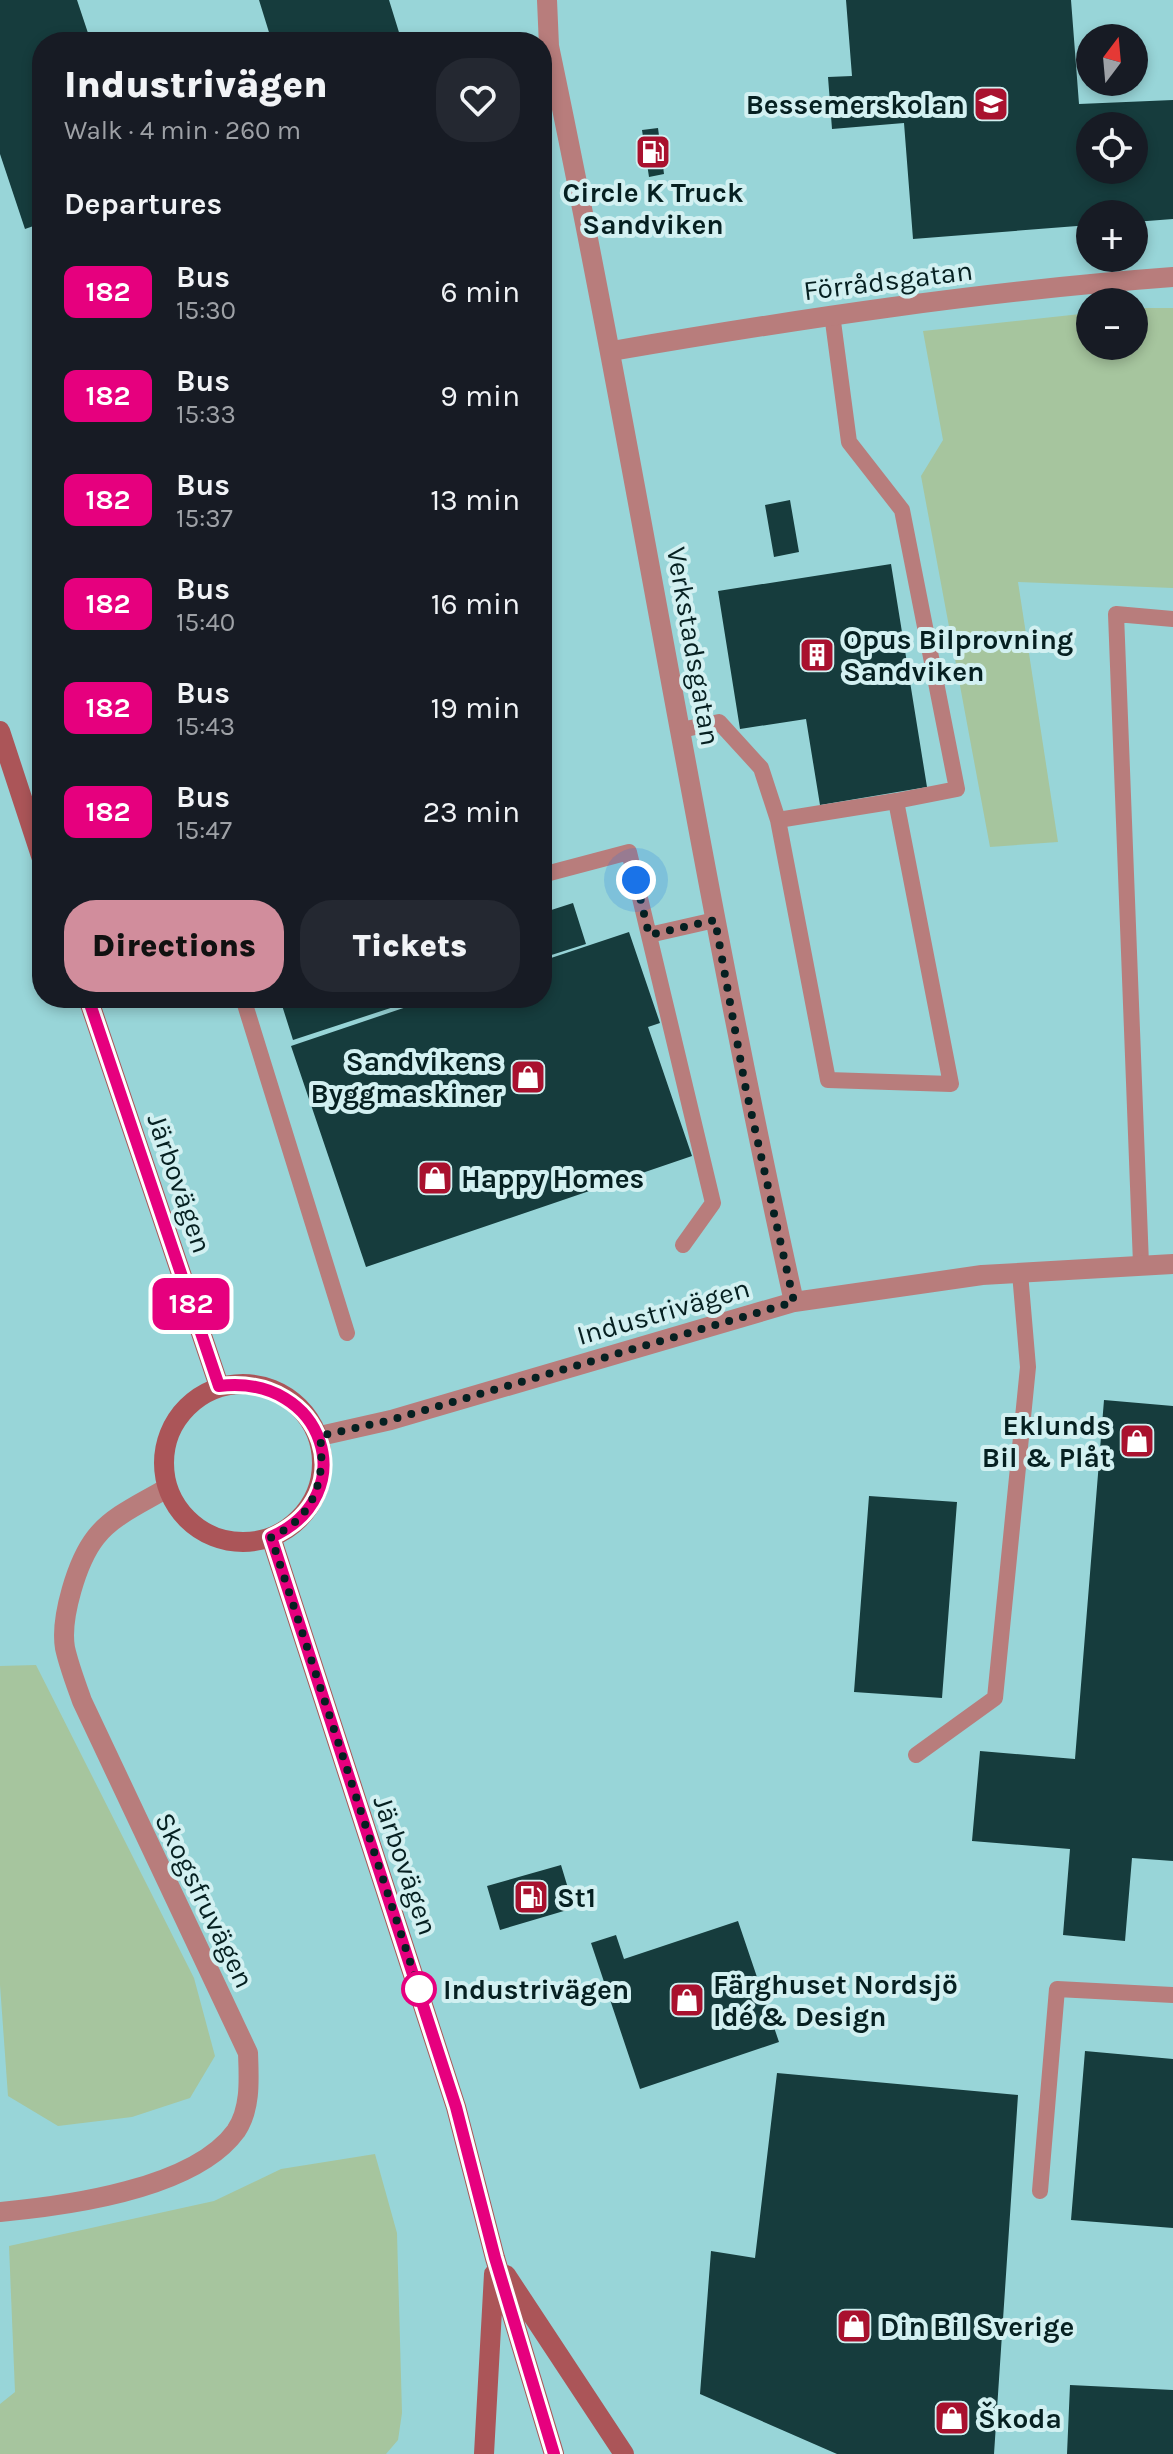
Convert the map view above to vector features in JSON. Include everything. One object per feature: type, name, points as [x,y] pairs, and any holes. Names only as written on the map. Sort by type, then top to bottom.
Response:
[{"type":"main road","points":[[0,731],[32,829]]},
{"type":"main road","name":"Järbovägen","points":[[91,1008],[219,1386]]},
{"type":"main road","points":[[244,1383],[284,1395],[302,1409],[320,1436],[323,1459],[316,1495],[291,1528],[271,1537],[230,1543],[210,1535],[177,1509],[167,1488],[163,1459],[172,1426],[194,1402],[219,1386],[244,1383]]},
{"type":"main road","name":"Järbovägen","points":[[271,1537],[456,2107],[495,2258],[554,2454]]},
{"type":"main road","points":[[495,2258],[624,2454]]},
{"type":"main road","name":"Järbovägen","points":[[484,2454],[495,2258]]},
{"type":"street","name":"Verkstadsgatan","points":[[547,0],[548,32]]},
{"type":"street","name":"Verkstadsgatan","points":[[552,61],[612,351],[745,1085],[794,1302]]},
{"type":"street","name":"Förrådsgatan","points":[[612,351],[832,314],[1076,284],[1173,277]]},
{"type":"street","name":"Industrivägen","points":[[320,1436],[391,1420],[794,1302],[1020,1273],[1173,1264]]},
{"type":"street","name":"Skogsfruvägen","points":[[0,2212],[79,2200],[174,2175],[210,2154],[236,2131],[249,2094],[248,2053],[82,1701],[65,1646],[70,1599],[80,1564],[97,1536],[125,1513],[167,1488]]},
{"type":"lane","points":[[778,820],[957,789],[902,510],[849,442],[832,314]]},
{"type":"lane","points":[[1141,1264],[1116,614],[1173,619]]},
{"type":"lane","points":[[681,730],[719,722],[761,768],[778,820],[828,1080],[951,1084],[896,801]]},
{"type":"lane","points":[[552,872],[629,852],[713,1203],[683,1245]]},
{"type":"lane","points":[[649,935],[715,920]]},
{"type":"lane","points":[[246,1008],[347,1333]]},
{"type":"lane","points":[[916,1755],[995,1698],[1028,1367],[1020,1273]]},
{"type":"lane","points":[[1040,2191],[1057,1989],[1173,1995]]},
{"type":"green space","points":[[1148,308],[1173,308],[1173,588],[1018,582],[1058,842],[990,847],[921,476],[943,440],[923,331],[1076,315],[1076,360],[1148,360]]},
{"type":"green space","points":[[36,1665],[194,1978],[215,2056],[190,2098],[132,2117],[58,2126],[8,2096],[0,1985],[0,1666]]},
{"type":"green space","points":[[375,2154],[397,2233],[402,2413],[398,2440],[386,2454],[0,2454],[0,2404],[15,2392],[9,2246],[214,2201],[281,2169]]},
{"type":"building","points":[[0,0],[77,0],[88,32],[32,32],[32,227],[25,229],[0,154]]},
{"type":"building","points":[[259,0],[389,0],[399,32],[269,32]]},
{"type":"building","name":"Bessemerskolan","points":[[846,0],[1071,0],[1079,104],[1173,100],[1173,219],[1148,221],[1148,200],[1076,200],[1076,226],[913,239],[904,123],[832,129],[828,77],[852,76]]},
{"type":"building","name":"Circle K Truck Sandviken","points":[[658,128],[664,174],[649,177],[642,130]]},
{"type":"building","points":[[790,500],[799,552],[774,557],[765,505]]},
{"type":"building","name":"Opus Bilprovning Sandviken","points":[[891,564],[927,787],[820,805],[806,719],[740,729],[718,591]]},
{"type":"building","points":[[573,903],[586,944],[552,955],[552,910]]},
{"type":"building","points":[[629,932],[660,1023],[648,1027],[692,1156],[366,1267],[291,1046],[403,1008],[552,1008],[552,958]]},
{"type":"building","points":[[283,1008],[391,1008],[293,1040]]},
{"type":"building","points":[[1104,1400],[1173,1406],[1173,1861],[1132,1858],[1125,1941],[1063,1935],[1070,1849],[972,1841],[980,1751],[1075,1759]]},
{"type":"building","points":[[869,1496],[957,1502],[942,1698],[854,1692]]},
{"type":"building","name":"St1","points":[[561,1865],[574,1908],[500,1930],[487,1886]]},
{"type":"building","name":"Färghuset Nordsjö Idé & Design","points":[[738,1921],[779,2042],[640,2089],[591,1943],[616,1935],[624,1959]]},
{"type":"building","points":[[1085,2051],[1173,2059],[1173,2228],[1071,2220]]},
{"type":"building","name":"Din Bil Sverige","points":[[777,2073],[1018,2095],[994,2454],[837,2454],[700,2394],[711,2251],[755,2258]]},
{"type":"building","points":[[1070,2385],[1173,2390],[1173,2454],[1067,2454]]},
{"type":"bus line","name":"182","points":[[91,1008],[219,1386],[244,1383],[263,1386],[284,1395],[302,1409],[320,1436],[323,1459],[316,1495],[291,1528],[271,1537],[456,2107],[495,2258],[554,2454]]},
{"type":"place","name":"Bessemerskolan","points":[[991,104]]},
{"type":"place","name":"Circle K Truck Sandviken","points":[[653,152]]},
{"type":"place","name":"Opus Bilprovning Sandviken","points":[[817,655]]},
{"type":"place","name":"Sandvikens Byggmaskiner","points":[[528,1077]]},
{"type":"place","name":"Happy Homes","points":[[435,1178]]},
{"type":"place","name":"Eklunds Bil & Plåt","points":[[1137,1441]]},
{"type":"place","name":"St1","points":[[531,1897]]},
{"type":"place","name":"Industrivägen","points":[[419,1989]]},
{"type":"place","name":"Färghuset Nordsjö Idé & Design","points":[[687,2000]]},
{"type":"place","name":"Din Bil Sverige","points":[[854,2326]]},
{"type":"place","name":"Škoda","points":[[952,2418]]},
{"type":"route","points":[[419,1989],[361,1820],[271,1537],[291,1528],[316,1495],[323,1459],[320,1436],[391,1420],[794,1302],[745,1085],[715,920],[649,935],[636,880]]}]
